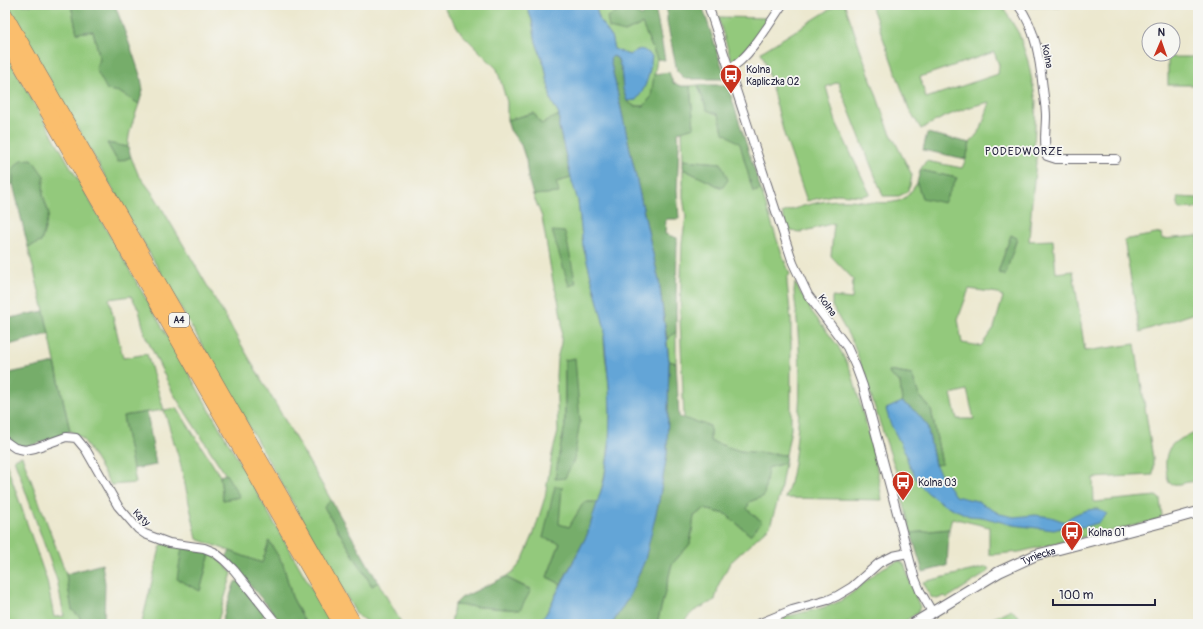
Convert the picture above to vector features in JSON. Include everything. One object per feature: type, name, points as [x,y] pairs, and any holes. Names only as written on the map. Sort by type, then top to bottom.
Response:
[{"type":"highway","name":"A4","points":[[5,15],[354,624]]},
{"type":"highway","name":"A4","points":[[5,37],[341,624]]},
{"type":"street","name":"Kolna","points":[[708,5],[783,237],[798,275],[816,306],[847,347],[856,366],[863,386],[917,583],[932,612]]},
{"type":"street","points":[[729,69],[739,63],[763,34],[782,5]]},
{"type":"street","name":"Kolna","points":[[1018,5],[1031,30],[1040,60],[1046,115],[1044,148],[1047,156],[1056,160],[1116,159]]},
{"type":"street","name":"Kąty","points":[[5,441],[15,448],[25,450],[66,437],[76,438],[86,450],[118,506],[134,526],[145,534],[169,543],[204,548],[214,552],[234,570],[277,624]]},
{"type":"street","name":"Tyniecka","points":[[913,624],[999,572],[1036,555],[1166,522],[1198,512]]},
{"type":"street","points":[[758,624],[792,610],[823,602],[837,596],[852,587],[879,563],[893,556],[908,553]]},
{"type":"green space","points":[[7,5],[71,5],[77,33],[93,31],[100,59],[119,92],[139,104],[130,131],[128,147],[107,143],[118,162],[131,157],[138,174],[154,195],[331,500],[324,507],[372,586],[378,582],[402,624],[370,624],[357,615]]},
{"type":"green space","points":[[71,5],[115,5],[141,78],[143,90],[139,104],[119,92],[107,90],[96,69],[100,59],[93,31],[77,33]]},
{"type":"green space","points":[[442,5],[526,5],[532,20],[536,42],[545,67],[551,100],[559,115],[541,125],[534,113],[507,120],[507,102],[497,69],[462,34]]},
{"type":"green space","points":[[595,5],[632,5],[627,8],[625,32],[642,24],[657,59],[651,97],[644,106],[634,106],[627,101],[636,100],[639,49],[629,55],[614,49],[611,36],[600,21]]},
{"type":"green space","points":[[641,5],[651,5],[656,12],[665,60],[657,59],[642,24],[625,32],[609,28],[607,17],[627,8],[642,16],[645,12]]},
{"type":"green space","points":[[667,5],[702,5],[726,79],[685,79],[677,71],[667,22]]},
{"type":"green space","points":[[837,5],[845,5],[890,132],[912,175],[907,192],[899,196],[883,196],[838,82],[826,87],[836,122],[870,194],[861,196],[837,194],[807,201],[784,134],[765,61],[761,52]]},
{"type":"green space","points":[[871,5],[1002,5],[1019,34],[1028,61],[1036,101],[1034,149],[1037,153],[1029,241],[1053,240],[1056,273],[1073,271],[1085,351],[1135,344],[1153,458],[1153,475],[1093,478],[1094,502],[1156,496],[1160,499],[1162,516],[1157,520],[1019,552],[989,555],[989,527],[952,518],[949,529],[911,533],[896,471],[867,384],[867,374],[863,371],[854,345],[832,306],[832,297],[852,299],[853,279],[831,256],[834,223],[802,232],[788,231],[782,213],[819,202],[834,200],[878,203],[898,201],[907,196],[917,183],[922,198],[957,178],[920,170],[926,161],[962,168],[970,143],[981,129],[990,102],[954,113],[921,129],[909,109]],"holes":[[[994,52],[999,65],[998,74],[926,98],[920,77]],[[1011,235],[1017,239],[1004,275],[998,272]],[[969,289],[998,293],[1003,297],[994,328],[981,346],[962,343],[958,319]],[[890,371],[912,375],[919,395],[931,409],[942,464],[916,412],[886,410],[902,402],[900,382],[890,375]],[[967,390],[974,419],[957,419],[951,394]]]},
{"type":"green space","points":[[1022,5],[1198,5],[1024,7]]},
{"type":"green space","points":[[718,17],[771,18],[745,52],[734,62],[731,59]]},
{"type":"green space","points":[[5,52],[332,624],[306,624],[292,597],[283,564],[269,542],[262,563],[197,539],[180,462],[164,410],[123,416],[136,483],[111,485],[83,439],[70,431],[44,311],[28,247],[41,242],[49,214],[43,195],[44,176],[13,169],[13,184],[5,185]],"holes":[[[131,296],[139,310],[145,335],[173,393],[240,497],[223,500],[220,476],[177,408],[164,410],[147,354],[123,358],[109,299]]]},
{"type":"green space","points":[[612,56],[617,58],[621,68],[623,89],[627,101],[634,106],[644,106],[651,97],[654,74],[669,72],[673,83],[681,86],[690,86],[694,127],[678,132],[679,145],[677,190],[679,219],[666,219],[665,234],[677,238],[676,332],[667,339],[659,281],[610,59]]},
{"type":"green space","points":[[1181,57],[1198,57],[1198,85],[1168,85],[1168,62],[1181,62]]},
{"type":"green space","points":[[698,85],[707,110],[719,115],[723,132],[740,143],[753,191],[761,190],[779,246],[790,274],[787,278],[787,283],[791,320],[791,429],[786,455],[740,451],[710,441],[710,426],[684,419],[680,318],[682,242],[686,217],[683,197],[683,169],[722,188],[721,163],[683,160],[682,130],[694,127],[690,86]]},
{"type":"green space","points":[[698,85],[725,85],[729,90],[761,190],[753,192],[740,144],[723,132],[719,115],[707,110]]},
{"type":"green space","points":[[534,113],[541,124],[559,115],[559,127],[571,178],[556,182],[559,193],[533,195],[528,178],[526,160],[521,145],[510,130],[507,120]]},
{"type":"green space","points":[[927,133],[970,143],[966,159],[923,150]]},
{"type":"green space","points":[[107,143],[128,147],[131,157],[118,162]]},
{"type":"green space","points":[[32,159],[44,176],[43,195],[49,214],[41,242],[28,247],[13,184],[13,169],[21,160]]},
{"type":"green space","points":[[683,160],[721,163],[728,180],[722,188],[683,169]]},
{"type":"green space","points":[[920,170],[957,178],[944,203],[922,198],[917,183]]},
{"type":"green space","points":[[571,178],[578,201],[583,246],[605,329],[604,343],[609,387],[610,430],[602,488],[598,502],[584,502],[569,527],[558,524],[562,487],[543,537],[560,543],[547,577],[561,584],[546,614],[536,624],[451,624],[454,605],[519,610],[530,589],[505,577],[515,570],[522,561],[534,533],[545,497],[552,454],[558,432],[556,376],[557,359],[561,343],[562,322],[553,282],[542,217],[533,195],[558,193],[556,182]],"holes":[[[565,426],[565,478],[559,454]]]},
{"type":"green space","points":[[1177,197],[1198,198],[1198,208],[1179,209]]},
{"type":"green space","points":[[552,231],[565,232],[576,284],[569,286]]},
{"type":"green space","points":[[1161,233],[1162,239],[1198,236],[1198,312],[1140,332],[1124,240]]},
{"type":"green space","points":[[1011,235],[1017,238],[1005,276],[998,272]]},
{"type":"green space","points":[[795,283],[812,312],[838,346],[851,371],[875,457],[882,500],[785,498],[792,475],[799,417],[800,364],[794,292]]},
{"type":"green space","points":[[44,311],[49,334],[5,346],[5,319]]},
{"type":"green space","points":[[676,332],[676,363],[669,361],[667,339]]},
{"type":"green space","points":[[575,358],[580,421],[574,460],[565,478],[555,479],[565,426],[565,360]]},
{"type":"green space","points":[[669,361],[676,363],[679,417],[710,426],[710,441],[740,451],[786,455],[785,463],[768,468],[764,496],[749,502],[747,509],[762,522],[750,535],[726,514],[704,509],[694,516],[690,544],[672,564],[657,624],[612,624],[630,595],[659,501],[667,454]]},
{"type":"green space","points":[[55,363],[70,431],[35,445],[15,445],[5,436],[5,374]]},
{"type":"green space","points":[[889,371],[912,375],[919,395],[931,409],[942,464],[935,465],[927,425],[916,412],[902,402],[900,382],[890,375]]},
{"type":"green space","points":[[147,412],[156,465],[133,469],[123,416]]},
{"type":"green space","points":[[1198,432],[1198,482],[1176,484],[1169,483],[1166,462],[1170,447],[1179,440]]},
{"type":"green space","points":[[22,456],[66,574],[72,610],[80,617],[80,624],[5,624],[5,460],[47,581],[54,617],[64,616],[57,580],[14,459]]},
{"type":"green space","points":[[785,463],[779,497],[770,526],[730,563],[719,584],[715,600],[694,611],[681,624],[657,624],[672,564],[690,544],[694,516],[704,509],[726,514],[750,535],[747,509],[749,502],[764,496],[767,468]]},
{"type":"green space","points":[[226,474],[240,497],[223,500],[220,476]]},
{"type":"green space","points":[[555,486],[562,487],[559,524],[569,527],[584,502],[598,502],[587,535],[561,584],[547,577],[560,543],[543,538]]},
{"type":"green space","points":[[331,500],[378,582],[372,586],[324,507]]},
{"type":"green space","points":[[949,529],[947,566],[923,572],[911,533]]},
{"type":"green space","points":[[269,541],[283,564],[292,597],[306,624],[282,624],[226,557],[230,551],[262,563]]},
{"type":"green space","points":[[163,544],[182,547],[200,591],[210,553],[221,561],[232,573],[217,624],[147,624],[142,622],[160,548]]},
{"type":"green space","points":[[182,547],[210,553],[200,591],[177,579]]},
{"type":"green space","points":[[899,561],[905,566],[920,607],[917,613],[901,624],[786,624],[783,618],[840,601],[855,591],[875,573],[890,564]]},
{"type":"green space","points":[[102,564],[105,583],[104,624],[80,624],[80,617],[72,610],[66,574]]},
{"type":"green space","points":[[987,567],[990,570],[987,573],[947,598],[945,596],[937,599],[931,597],[923,582]]},
{"type":"green space","points":[[505,577],[531,590],[520,610],[454,605],[461,598]]},
{"type":"green space","points":[[236,581],[240,582],[266,614],[254,624],[221,624]]},
{"type":"green space","points":[[1011,609],[1025,623],[981,624]]},
{"type":"water","points":[[526,5],[595,5],[600,21],[611,36],[614,49],[629,55],[639,50],[643,50],[652,56],[649,74],[643,90],[636,100],[627,101],[623,89],[621,68],[617,58],[613,56],[610,59],[659,281],[669,361],[667,454],[659,501],[645,560],[630,595],[612,624],[536,624],[546,614],[587,535],[604,481],[609,448],[610,412],[604,337],[605,329],[583,246],[578,201],[559,127],[559,115],[551,100],[545,67],[536,42],[532,20]]},
{"type":"water","points":[[902,402],[916,412],[927,425],[935,465],[955,496],[977,501],[1000,514],[1014,517],[1035,515],[1051,517],[1065,522],[1067,519],[1080,512],[1090,510],[1098,509],[1107,514],[1098,523],[1083,527],[1068,526],[1054,530],[1013,525],[982,517],[969,516],[943,504],[929,494],[919,484],[890,423],[886,409]]},
{"type":"place","name":"Kolna Kapliczka 02","points":[[731,94]]},
{"type":"place","name":"Kolna 03","points":[[903,502]]},
{"type":"place","name":"Kolna 01","points":[[1072,552]]},
{"type":"district","name":"PODEDWORZE","points":[[1024,151]]}]
